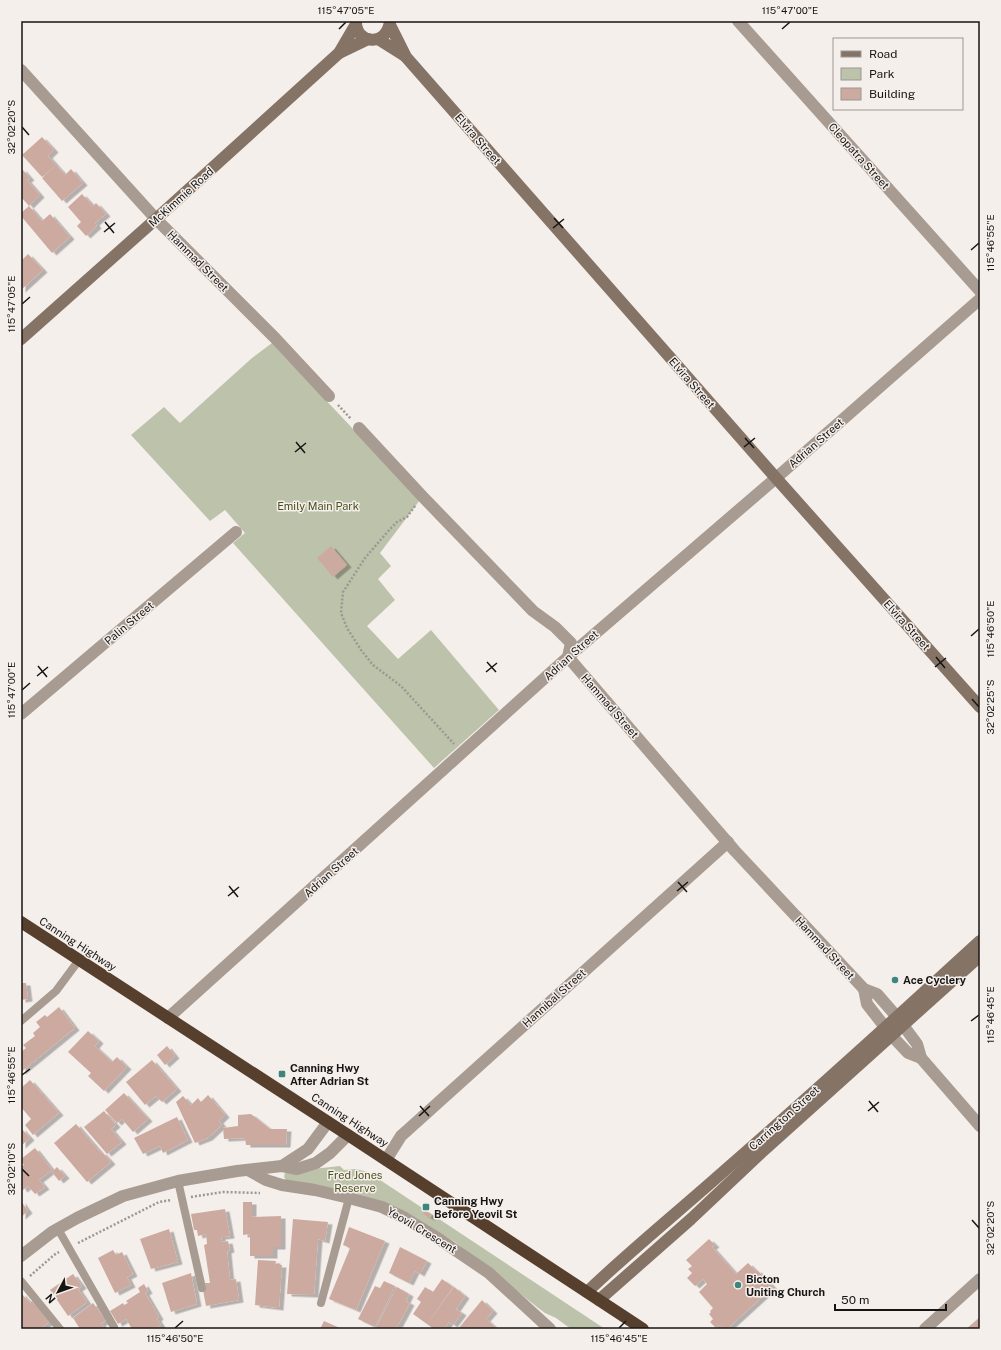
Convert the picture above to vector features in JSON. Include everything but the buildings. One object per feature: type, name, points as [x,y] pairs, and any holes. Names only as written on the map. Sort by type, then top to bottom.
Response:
[{"type":"highway","name":"Canning Highway","points":[[21,922],[643,1329]]},
{"type":"main road","name":"Elvira Street","points":[[356,23],[361,35],[373,39],[406,57]]},
{"type":"main road","name":"McKimmie Road","points":[[21,339],[339,53],[356,23]]},
{"type":"main road","name":"Elvira Street","points":[[390,23],[406,57],[776,478],[980,707]]},
{"type":"main road","points":[[373,39],[383,37],[387,33],[390,23]]},
{"type":"main road","name":"McKimmie Road","points":[[339,53],[373,39]]},
{"type":"main road","name":"Carrington Street","points":[[599,1300],[686,1223],[763,1151],[900,1021],[980,941]]},
{"type":"main road","name":"Carrington Street","points":[[900,1021],[980,956]]},
{"type":"main road","name":"Carrington Street","points":[[587,1292],[615,1264],[888,1032]]},
{"type":"street","name":"Cleopatra Street","points":[[738,21],[980,291]]},
{"type":"street","name":"Hammad Street","points":[[21,70],[156,219],[275,338],[330,396]]},
{"type":"street","name":"Adrian Street","points":[[168,1018],[568,657],[776,478],[980,299]]},
{"type":"street","points":[[359,428],[421,495],[533,611],[555,627],[571,643],[568,657]]},
{"type":"street","name":"Palin Street","points":[[21,714],[236,532]]},
{"type":"street","name":"Hammad Street","points":[[568,657],[728,842],[864,989],[877,994],[917,1044],[921,1058],[980,1126]]},
{"type":"street","name":"Hannibal Street","points":[[386,1160],[401,1136],[728,842]]},
{"type":"street","name":"Hammad Street","points":[[864,989],[866,1004],[888,1032],[908,1053],[921,1058]]},
{"type":"street","points":[[282,1166],[308,1149],[328,1122]]},
{"type":"street","points":[[21,1256],[58,1229],[102,1205],[123,1196],[178,1181],[248,1170],[282,1166],[297,1169],[316,1163],[330,1153],[348,1135]]},
{"type":"street","name":"Yeovil Crescent","points":[[248,1170],[266,1180],[282,1185],[315,1190],[349,1198],[382,1207],[405,1218],[489,1273],[550,1329]]},
{"type":"street","points":[[925,1329],[980,1279]]},
{"type":"lane","points":[[21,1021],[56,991],[79,960]]},
{"type":"lane","points":[[178,1181],[202,1288]]},
{"type":"lane","points":[[321,1303],[349,1198]]},
{"type":"lane","points":[[58,1229],[114,1327]]},
{"type":"lane","points":[[22,1282],[60,1329]]},
{"type":"path","points":[[330,396],[359,428]]},
{"type":"path","points":[[421,495],[413,510],[407,517],[397,522],[365,558],[343,592],[341,613],[347,628],[373,665],[401,686],[463,753]]},
{"type":"path","points":[[22,1282],[54,1255],[159,1202],[223,1192],[267,1193]]},
{"type":"green space","name":"Emily Main Park","points":[[272,343],[420,500],[380,553],[391,566],[378,579],[395,600],[367,626],[398,659],[431,630],[499,710],[434,768],[233,543],[245,533],[225,510],[210,521],[131,435],[164,407],[180,423],[252,358]]},
{"type":"green space","name":"Fred Jones Reserve","points":[[340,1166],[344,1170],[356,1169],[368,1172],[605,1329],[571,1329],[537,1307],[455,1242],[392,1205],[354,1193],[286,1180],[284,1177],[285,1173],[295,1171]]},
{"type":"place","name":"Ace Cyclery","points":[[895,980]]},
{"type":"place","name":"Canning Hwy After Adrian St","points":[[282,1074]]},
{"type":"place","name":"Canning Hwy Before Yeovil St","points":[[426,1207]]},
{"type":"place","name":"Bicton Uniting Church","points":[[738,1285]]}]
